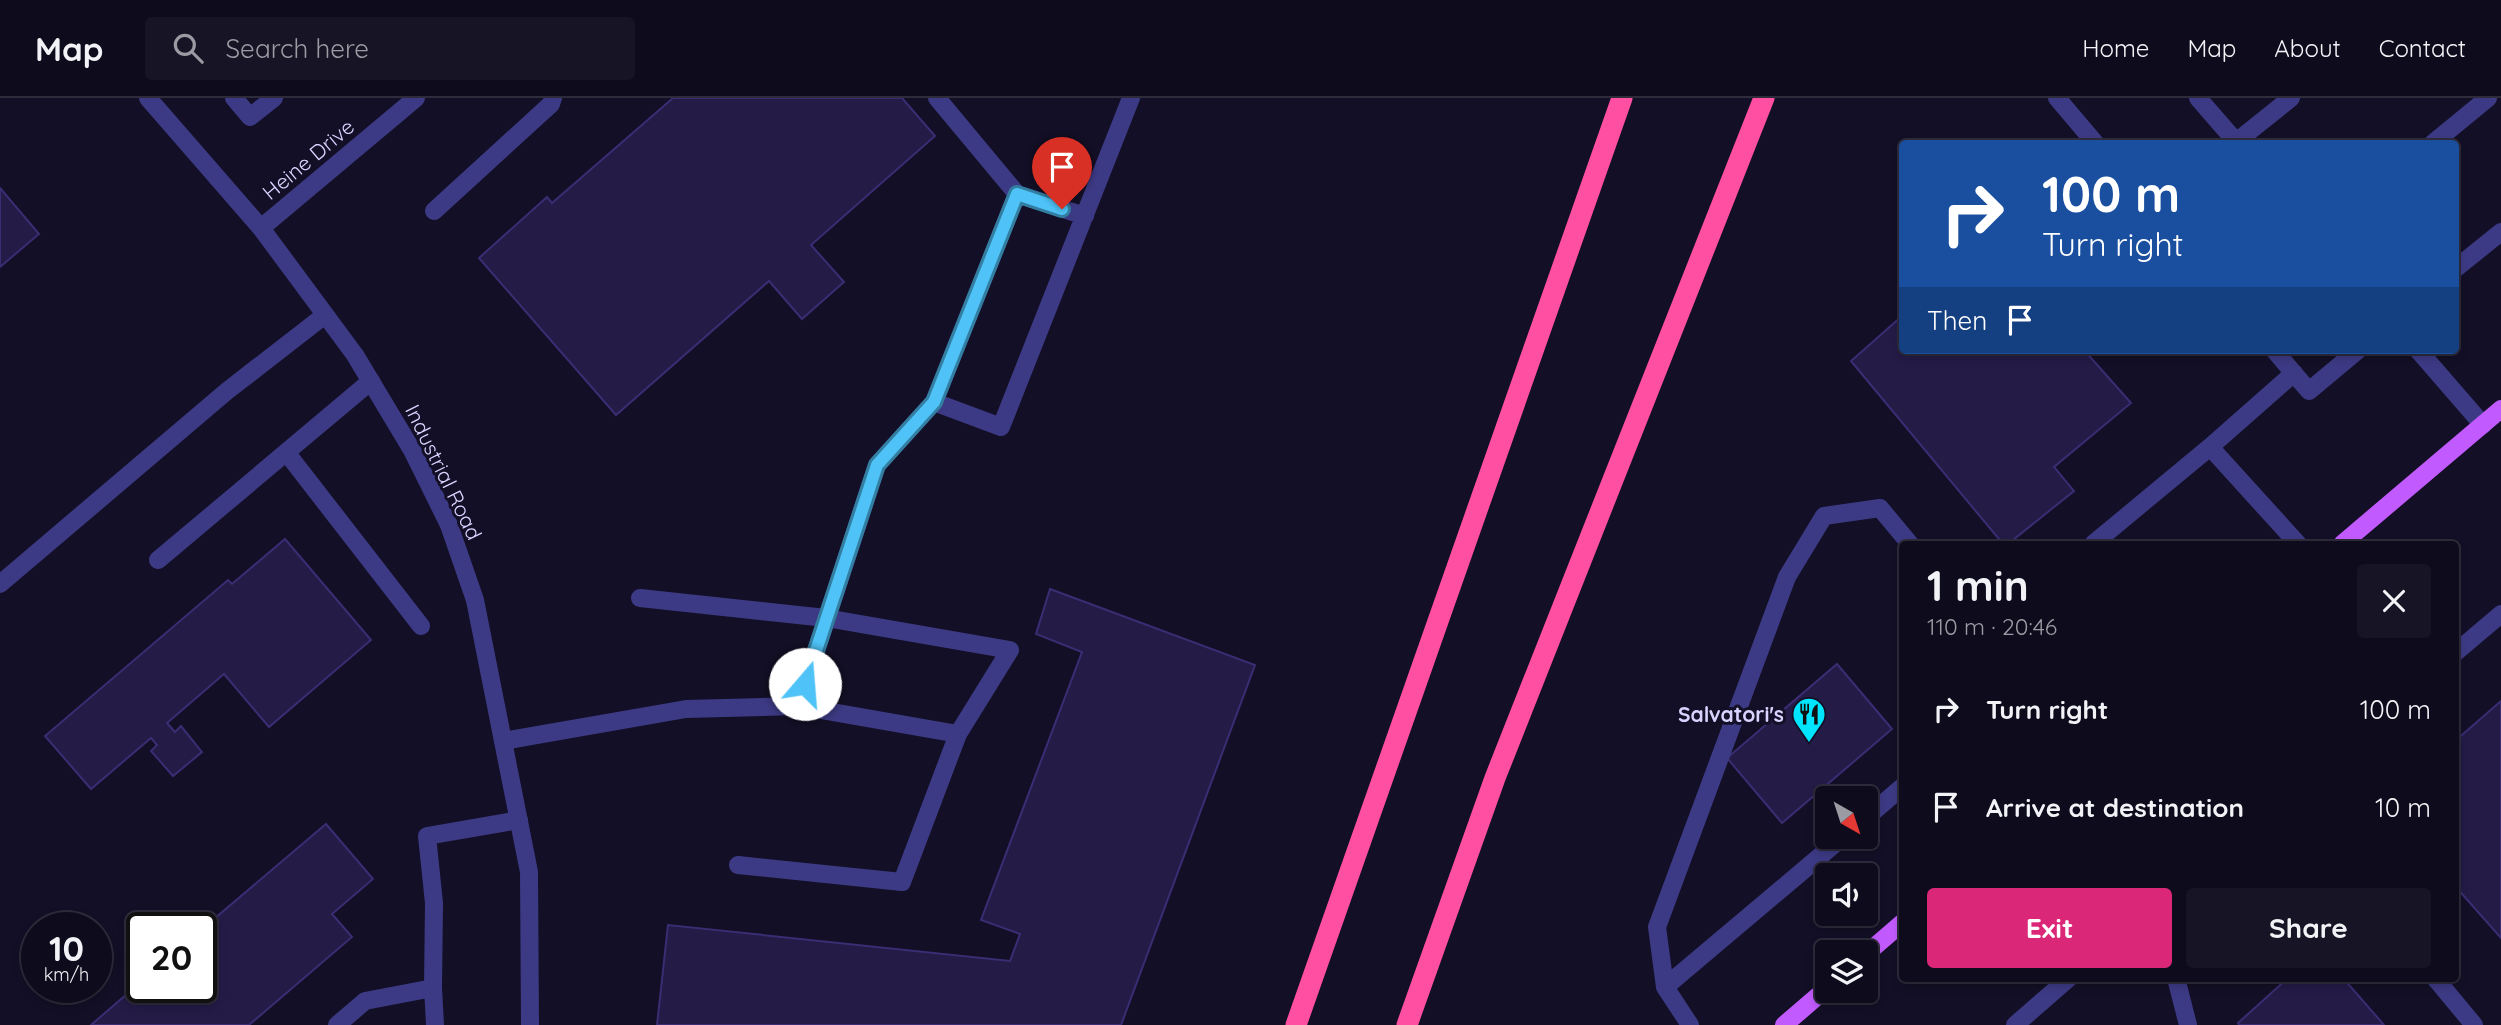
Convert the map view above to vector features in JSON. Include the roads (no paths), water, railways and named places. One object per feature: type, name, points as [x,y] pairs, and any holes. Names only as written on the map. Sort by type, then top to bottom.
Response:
[{"type":"highway","points":[[1296,1025],[1622,98]]},
{"type":"highway","points":[[1407,1025],[1495,778],[1763,98]]},
{"type":"main road","points":[[2346,541],[2501,409]]},
{"type":"main road","points":[[1878,944],[1899,926]]},
{"type":"main road","points":[[1784,1025],[1815,998]]},
{"type":"street","name":"Industrial Road","points":[[148,98],[261,228],[355,355],[412,450],[449,525],[475,600],[529,872],[530,1025]]},
{"type":"street","points":[[234,98],[250,117],[274,98]]},
{"type":"street","name":"Heine Drive","points":[[261,228],[416,98]]},
{"type":"street","points":[[434,211],[551,104],[554,98]]},
{"type":"street","points":[[937,98],[1017,194],[1085,216]]},
{"type":"street","points":[[934,402],[1001,427],[1131,98]]},
{"type":"street","points":[[2057,98],[2093,140]]},
{"type":"street","points":[[2198,98],[2234,140]]},
{"type":"street","points":[[2241,140],[2291,98]]},
{"type":"street","points":[[2437,140],[2488,98]]},
{"type":"street","points":[[797,706],[877,465],[934,402],[1017,194]]},
{"type":"street","points":[[2459,266],[2501,232]]},
{"type":"street","points":[[0,584],[227,391],[325,315]]},
{"type":"street","points":[[2277,354],[2309,391],[2353,354]]},
{"type":"street","points":[[2421,354],[2483,425]]},
{"type":"street","points":[[2097,541],[2294,373]]},
{"type":"street","points":[[158,560],[371,381]]},
{"type":"street","points":[[2210,447],[2295,541]]},
{"type":"street","points":[[286,452],[421,626]]},
{"type":"street","points":[[1690,1025],[1665,987],[1657,927],[1787,577],[1824,516],[1880,508],[1908,541]]},
{"type":"street","points":[[640,598],[827,618],[1010,650],[958,734],[902,882],[738,865]]},
{"type":"street","points":[[2459,650],[2501,614]]},
{"type":"street","points":[[503,741],[686,709],[797,706],[958,734]]},
{"type":"street","points":[[1878,808],[1899,790]]},
{"type":"street","points":[[435,1025],[433,903],[427,836],[519,820]]},
{"type":"street","points":[[1665,987],[1829,849]]},
{"type":"street","points":[[2015,1025],[2064,982]]},
{"type":"street","points":[[2177,982],[2188,1025]]},
{"type":"street","points":[[2438,982],[2474,1025]]},
{"type":"street","points":[[337,1025],[365,1001],[433,988]]},
{"type":"place","name":"Salvatori's","points":[[1809,744]]}]
